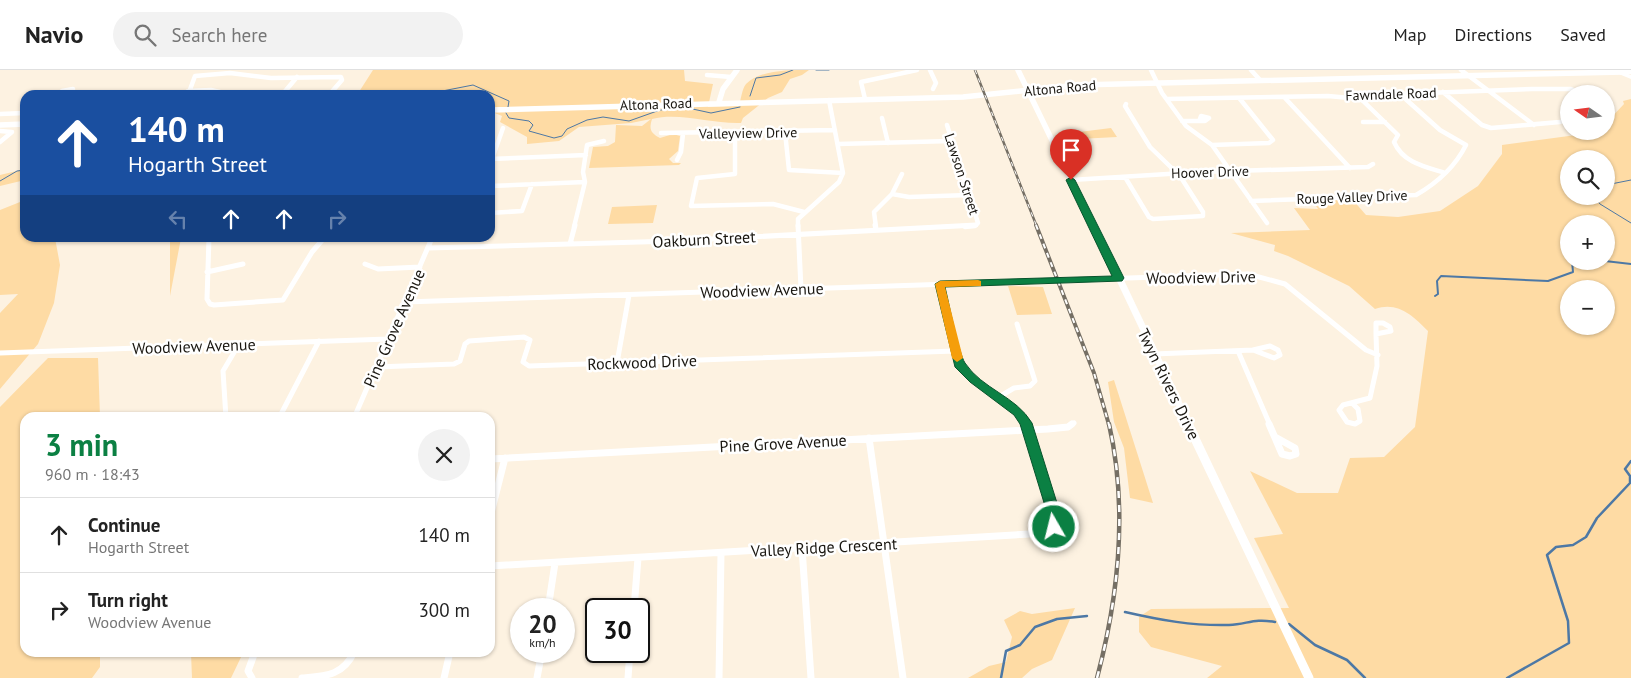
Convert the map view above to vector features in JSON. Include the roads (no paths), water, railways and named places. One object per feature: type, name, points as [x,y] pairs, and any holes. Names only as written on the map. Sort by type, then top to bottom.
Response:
[{"type":"main road","points":[[719,102],[720,94],[737,70]]},
{"type":"main road","name":"Twyn Rivers Drive","points":[[1018,70],[1308,678]]},
{"type":"main road","points":[[1587,72],[1597,70]]},
{"type":"main road","points":[[1617,71],[1631,74]]},
{"type":"main road","name":"Altona Road","points":[[495,110],[975,96],[1078,85],[1160,85],[1260,80],[1617,71]]},
{"type":"main road","points":[[0,125],[20,124]]},
{"type":"street","points":[[865,99],[861,82],[917,70]]},
{"type":"street","points":[[930,70],[936,83],[933,89]]},
{"type":"street","points":[[1151,70],[1182,121],[1212,145],[1268,222]]},
{"type":"street","points":[[1251,70],[1260,80]]},
{"type":"street","points":[[1461,70],[1534,125]]},
{"type":"street","points":[[189,90],[195,76],[200,74],[341,77],[342,80],[333,90]]},
{"type":"street","points":[[707,75],[731,77]]},
{"type":"street","points":[[286,90],[297,77]]},
{"type":"street","points":[[68,90],[73,89]]},
{"type":"street","name":"Fawndale Road","points":[[1167,99],[1328,96],[1361,98],[1443,92],[1560,89]]},
{"type":"street","points":[[1443,92],[1482,125],[1490,128],[1560,122]]},
{"type":"street","name":"Rouge Valley Drive","points":[[1251,201],[1416,195],[1441,179],[1466,145],[1440,130],[1400,94]]},
{"type":"street","points":[[1286,98],[1350,168]]},
{"type":"street","points":[[1361,98],[1398,135],[1394,146],[1407,159],[1444,173]]},
{"type":"street","points":[[1212,145],[1269,143],[1273,140],[1240,99]]},
{"type":"street","points":[[801,289],[797,221],[804,212],[839,182],[843,173],[829,100]]},
{"type":"street","points":[[1125,178],[1149,217],[1203,216],[1203,212],[1177,173],[1150,146],[1125,106],[1126,104]]},
{"type":"street","points":[[0,114],[20,113]]},
{"type":"street","points":[[882,118],[888,142]]},
{"type":"street","points":[[1182,121],[1200,119]]},
{"type":"street","points":[[1363,122],[1385,122]]},
{"type":"street","name":"Lawson Street","points":[[946,125],[978,223]]},
{"type":"street","points":[[495,149],[503,128]]},
{"type":"street","name":"Valleyview Drive","points":[[661,133],[735,134],[835,130]]},
{"type":"street","points":[[0,131],[12,132],[0,142]]},
{"type":"street","points":[[786,132],[789,170],[795,172],[843,173]]},
{"type":"street","points":[[678,160],[683,134]]},
{"type":"street","points":[[735,134],[735,174],[696,179],[692,206],[773,204],[804,212]]},
{"type":"street","points":[[570,244],[585,182],[583,172],[587,145],[604,141]]},
{"type":"street","points":[[838,144],[951,141]]},
{"type":"street","points":[[495,159],[586,155]]},
{"type":"street","name":"Hoover Drive","points":[[1071,180],[1125,178],[1177,173],[1350,168],[1368,167],[1373,164]]},
{"type":"street","points":[[876,230],[874,212],[892,194],[902,174]]},
{"type":"street","points":[[495,186],[585,182]]},
{"type":"street","points":[[495,213],[522,211],[532,184]]},
{"type":"street","points":[[892,194],[909,197],[969,195]]},
{"type":"street","name":"Oakburn Street","points":[[428,248],[798,234],[972,226],[978,223]]},
{"type":"street","points":[[208,242],[207,299],[210,304],[275,302],[282,300],[289,292],[312,252],[321,242]]},
{"type":"street","name":"Pine Grove Avenue","points":[[357,412],[430,242]]},
{"type":"street","points":[[208,272],[243,264]]},
{"type":"street","points":[[365,264],[378,268],[420,268]]},
{"type":"street","name":"Woodview Drive","points":[[1118,278],[1248,274],[1273,279],[1285,284],[1366,350],[1378,355]]},
{"type":"street","name":"Woodview Avenue","points":[[405,302],[1118,278]]},
{"type":"street","points":[[940,284],[959,364],[966,372],[1019,412],[1028,430]]},
{"type":"street","points":[[618,363],[629,295]]},
{"type":"street","points":[[999,397],[1014,388],[1030,386],[1035,381],[1017,324]]},
{"type":"street","points":[[1352,403],[1370,398],[1378,355],[1376,334]]},
{"type":"street","name":"Rockwood Drive","points":[[377,367],[454,364],[460,361],[465,344],[469,341],[524,337],[530,340],[523,362],[527,366],[955,351]]},
{"type":"street","name":"Woodview Avenue","points":[[0,353],[388,339]]},
{"type":"street","points":[[282,412],[319,341]]},
{"type":"street","points":[[226,412],[223,372],[239,344]]},
{"type":"street","points":[[1154,354],[1253,350]]},
{"type":"street","points":[[1238,351],[1275,438]]},
{"type":"street","name":"Pine Grove Avenue","points":[[495,459],[1028,430],[1068,427],[1074,423]]},
{"type":"street","name":"Valley Ridge Crescent","points":[[495,566],[555,564],[1047,533],[1054,527],[1055,519],[1028,430]]},
{"type":"street","points":[[869,438],[903,678]]},
{"type":"street","points":[[495,497],[505,458]]},
{"type":"street","points":[[802,548],[811,678]]},
{"type":"street","points":[[719,678],[721,553]]},
{"type":"street","points":[[635,598],[638,558]]},
{"type":"street","points":[[550,598],[555,564]]},
{"type":"street","points":[[252,678],[248,671],[253,657]]},
{"type":"street","points":[[302,678],[340,674],[349,666],[352,657]]},
{"type":"street","points":[[444,678],[449,657]]},
{"type":"street","points":[[537,678],[540,663]]},
{"type":"street","points":[[628,678],[629,663]]},
{"type":"waterway","points":[[750,96],[756,78],[780,75],[793,70]]},
{"type":"waterway","points":[[816,70],[829,70]]},
{"type":"waterway","points":[[448,90],[473,85],[484,90]]},
{"type":"waterway","points":[[495,95],[509,101],[508,107]]},
{"type":"waterway","points":[[506,113],[509,118],[529,121],[533,125],[529,131],[554,138],[562,136],[567,129],[587,120],[603,117],[629,121],[660,110],[688,108],[711,113],[740,107]]},
{"type":"waterway","points":[[0,181],[20,171]]},
{"type":"waterway","points":[[1615,183],[1631,180]]},
{"type":"waterway","points":[[1602,205],[1631,223]]},
{"type":"waterway","points":[[1615,262],[1631,264]]},
{"type":"waterway","points":[[1435,296],[1438,294],[1437,281],[1441,276],[1548,281],[1573,272],[1573,270]]},
{"type":"waterway","points":[[1507,678],[1569,643],[1568,621],[1547,555],[1556,547],[1573,545],[1586,537],[1597,518],[1630,483],[1630,476],[1625,469],[1631,461]]},
{"type":"waterway","points":[[1125,612],[1202,625],[1229,625],[1256,621],[1275,622]]},
{"type":"waterway","points":[[1001,678],[1006,651],[1020,645],[1035,627],[1057,619],[1087,616]]},
{"type":"waterway","points":[[1289,624],[1315,645],[1347,660],[1365,678]]},
{"type":"railway","points":[[975,70],[1037,227]]},
{"type":"railway","points":[[1036,225],[1094,373],[1109,425]]},
{"type":"railway","points":[[1097,678],[1111,615],[1118,551],[1118,487],[1109,424]]}]
